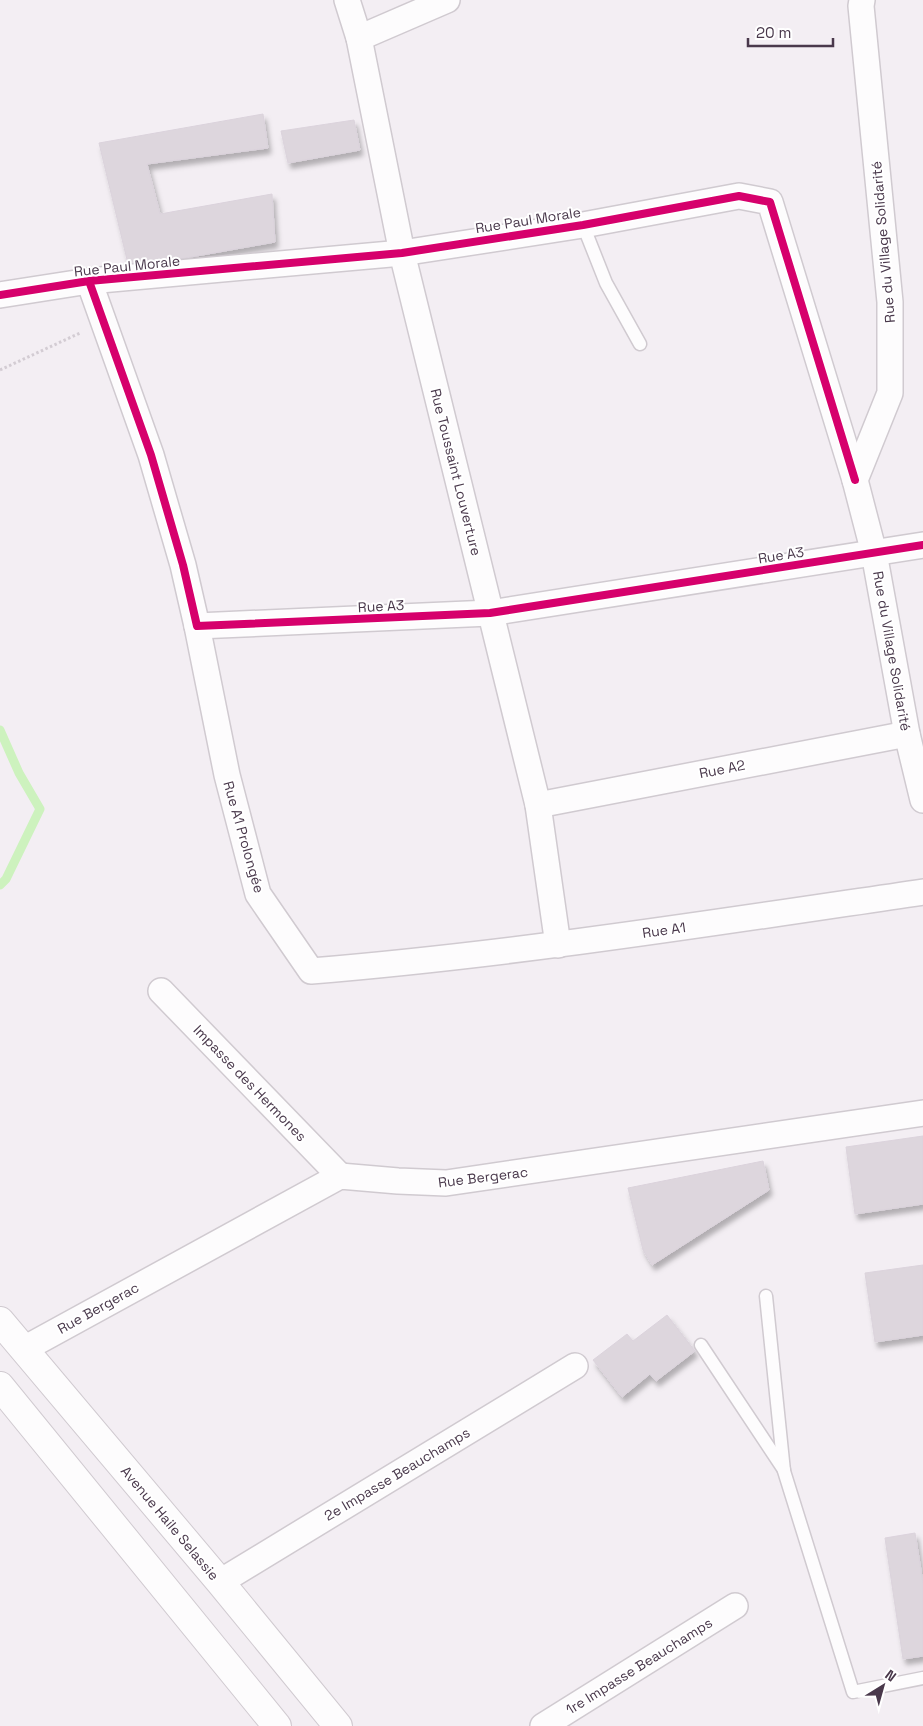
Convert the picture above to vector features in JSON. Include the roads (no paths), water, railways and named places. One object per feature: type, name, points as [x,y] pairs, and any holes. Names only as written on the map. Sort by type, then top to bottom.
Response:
[{"type":"street","name":"Rue Toussaint Louverture","points":[[347,0],[359,38],[402,253],[538,805],[558,945]]},
{"type":"street","points":[[359,38],[447,0]]},
{"type":"street","name":"Rue du Village Solidarité","points":[[862,0],[861,6],[890,302],[890,393],[855,480],[874,553],[907,734],[923,800]]},
{"type":"street","name":"Rue Paul Morale","points":[[0,295],[88,281],[402,253],[582,224],[738,196],[770,202],[855,480]]},
{"type":"street","points":[[88,281],[151,455],[183,565],[197,626]]},
{"type":"street","name":"Rue A3","points":[[197,626],[490,614],[923,545]]},
{"type":"street","name":"Rue A1 Prolongée","points":[[197,626],[227,775],[258,894],[311,972],[404,963]]},
{"type":"street","name":"Rue A2","points":[[538,805],[907,734]]},
{"type":"street","name":"Rue A1","points":[[404,963],[558,945],[923,892]]},
{"type":"street","name":"Impasse des Hermones","points":[[161,991],[340,1176]]},
{"type":"street","name":"Rue Bergerac","points":[[24,1349],[340,1176],[446,1183],[923,1113]]},
{"type":"street","name":"Avenue Haile Selassie","points":[[0,1321],[220,1582],[338,1726]]},
{"type":"street","name":"2e Impasse Beauchamps","points":[[220,1582],[575,1366]]},
{"type":"street","points":[[0,1386],[277,1726]]},
{"type":"street","name":"1re Impasse Beauchamps","points":[[543,1726],[735,1606]]},
{"type":"lane","points":[[582,224],[606,283],[640,344]]},
{"type":"lane","points":[[766,1296],[784,1472],[853,1692],[923,1678]]},
{"type":"lane","points":[[701,1345],[784,1472]]},
{"type":"waterway","points":[[0,730],[19,773],[40,809],[6,879],[0,885]]}]
